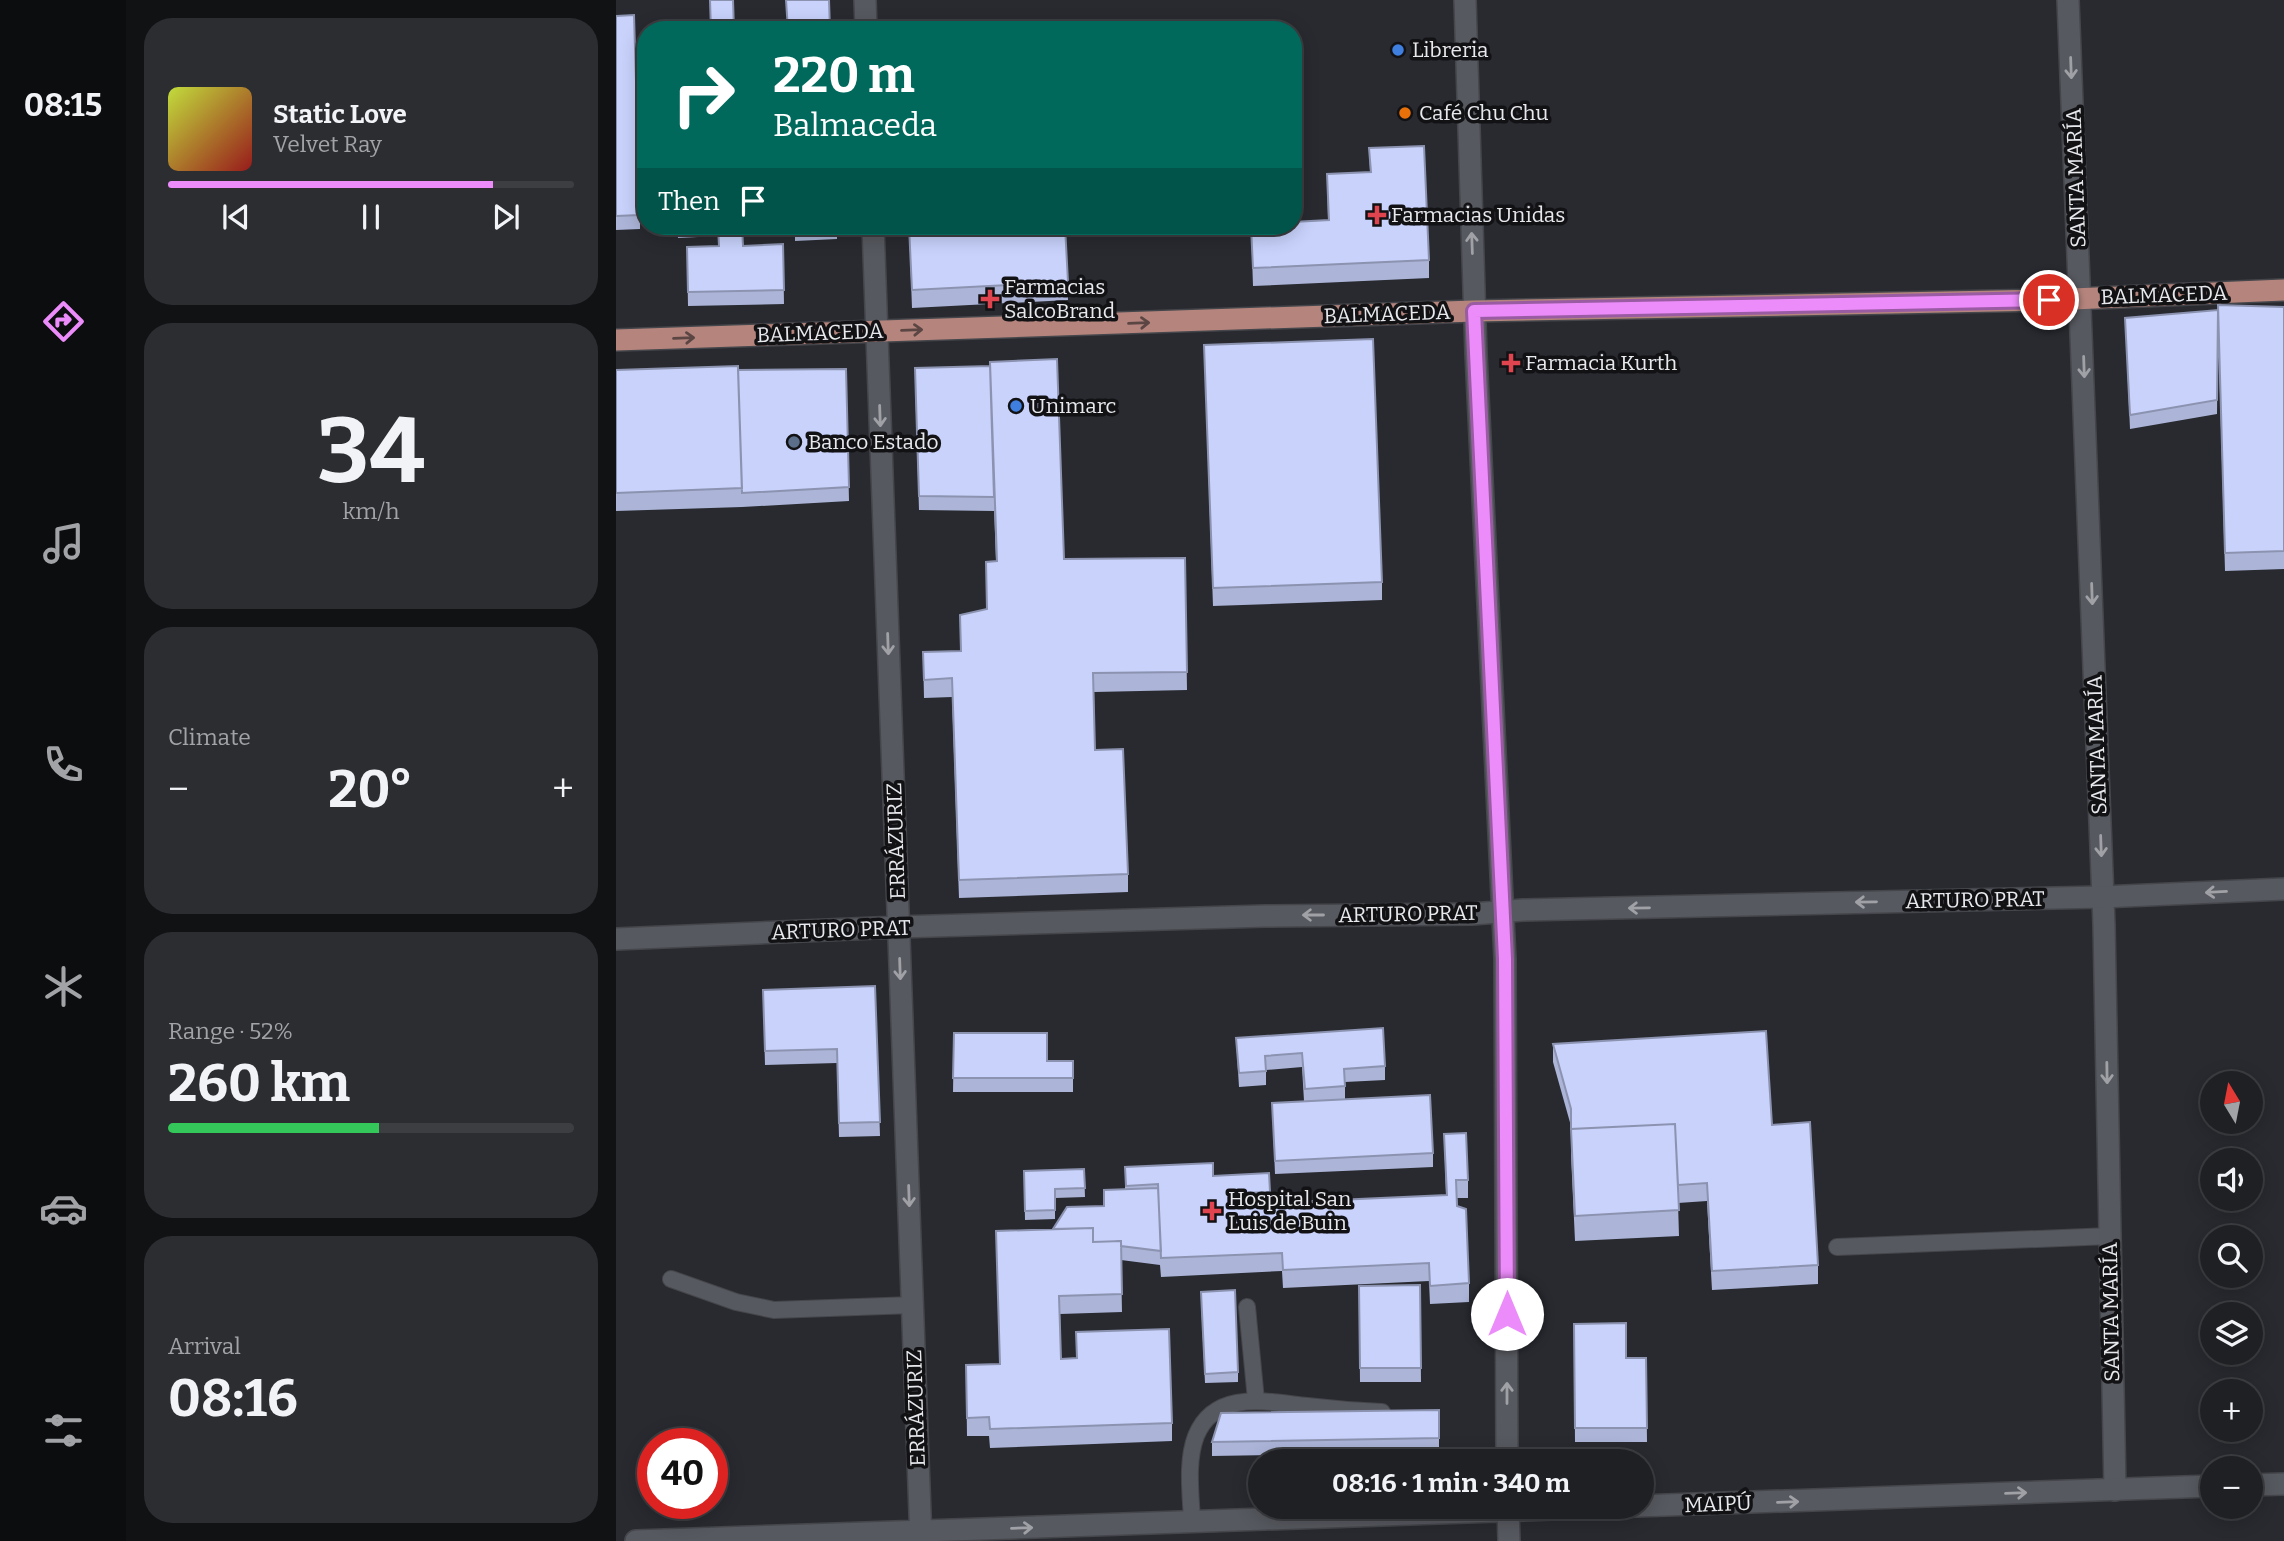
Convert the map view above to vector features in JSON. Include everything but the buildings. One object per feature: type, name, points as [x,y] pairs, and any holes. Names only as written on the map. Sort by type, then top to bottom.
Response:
[{"type":"main road","name":"BALMACEDA","points":[[616,340],[1474,311],[2081,298],[2284,290]]},
{"type":"street","points":[[865,0],[866,21]]},
{"type":"street","points":[[1465,0],[1474,311],[1505,959],[1507,1449]]},
{"type":"street","name":"SANTA MARÍA","points":[[2068,0],[2102,897],[2115,1490]]},
{"type":"street","name":"ERRÁZURIZ","points":[[873,235],[921,1536]]},
{"type":"street","name":"ARTURO PRAT","points":[[616,939],[1265,916],[2102,897],[2284,889]]},
{"type":"street","points":[[2263,1485],[2284,1484]]},
{"type":"street","name":"MAIPÚ","points":[[1654,1504],[2200,1486]]},
{"type":"street","name":"MAIPÚ","points":[[636,1541],[921,1536],[1265,1519]]},
{"type":"street","points":[[1508,1519],[1509,1541]]},
{"type":"lane","points":[[1837,1247],[2110,1236]]},
{"type":"lane","points":[[671,1279],[736,1302],[774,1310],[913,1305]]},
{"type":"lane","points":[[1247,1307],[1256,1400]]},
{"type":"lane","points":[[1192,1522],[1191,1464],[1195,1439],[1200,1428],[1215,1411],[1225,1406],[1256,1400],[1399,1413]]},
{"type":"place","name":"Libreria","points":[[1398,50]]},
{"type":"place","name":"Café Chu Chu","points":[[1405,113]]},
{"type":"place","name":"Farmacias Unidas","points":[[1377,215]]},
{"type":"place","name":"Farmacias SalcoBrand","points":[[990,299]]},
{"type":"place","name":"Farmacia Kurth","points":[[1511,363]]},
{"type":"place","name":"Unimarc","points":[[1016,406]]},
{"type":"place","name":"Banco Estado","points":[[794,442]]},
{"type":"place","name":"Hospital San Luis de Buin","points":[[1212,1211]]},
{"type":"route","points":[[1507,1314],[1505,959],[1474,311],[2049,300]]}]
